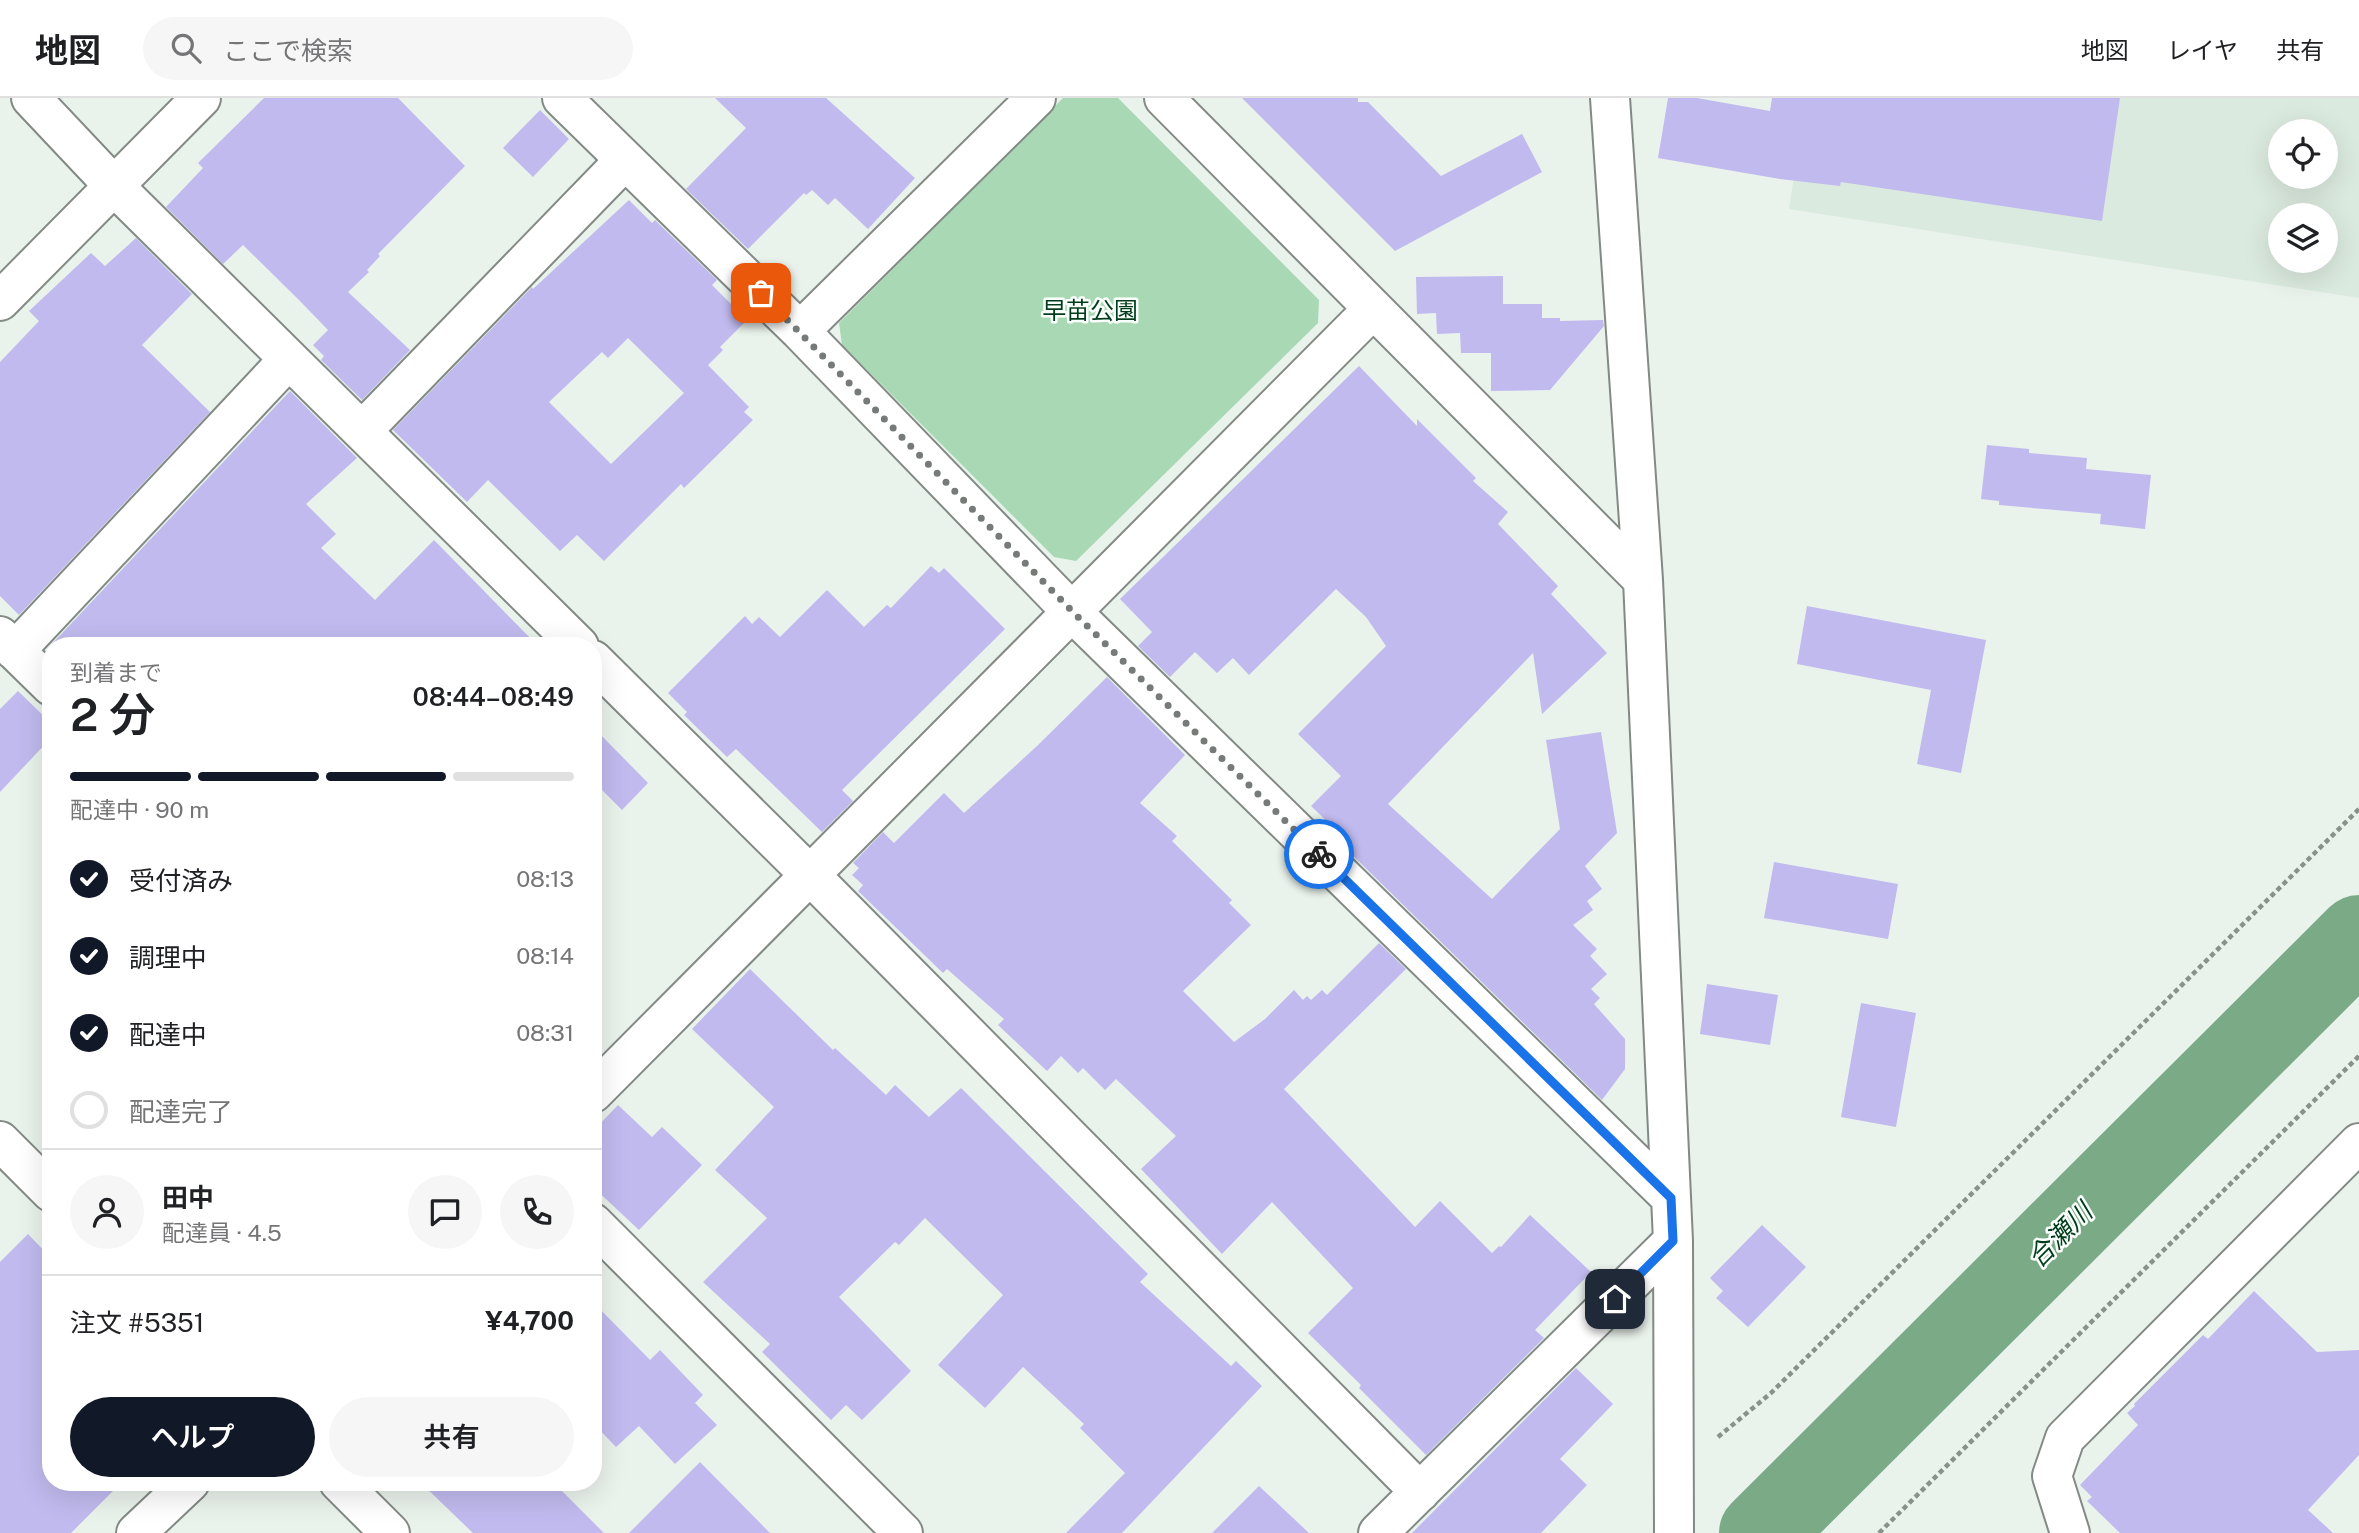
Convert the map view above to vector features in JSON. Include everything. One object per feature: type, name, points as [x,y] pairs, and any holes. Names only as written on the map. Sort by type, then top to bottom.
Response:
[{"type":"street","points":[[30,98],[114,186],[570,637]]},
{"type":"street","points":[[0,301],[201,98]]},
{"type":"street","points":[[562,98],[800,331],[1072,611],[1671,1198]]},
{"type":"street","points":[[800,331],[1036,98]]},
{"type":"street","points":[[1164,98],[1643,580]]},
{"type":"street","points":[[1610,98],[1643,580],[1673,1241],[1673,1502]]},
{"type":"street","points":[[362,431],[625,160]]},
{"type":"street","points":[[602,1084],[1373,309]]},
{"type":"street","points":[[42,677],[8,644],[289,359]]},
{"type":"street","points":[[602,669],[810,875],[1420,1492]]},
{"type":"street","points":[[0,1141],[42,1183]]},
{"type":"street","points":[[2070,1533],[2052,1476],[2065,1438],[2359,1143]]},
{"type":"street","points":[[602,1232],[903,1533]]},
{"type":"street","points":[[1378,1533],[1673,1241]]},
{"type":"street","points":[[136,1533],[180,1491]]},
{"type":"street","points":[[348,1491],[390,1533]]},
{"type":"path","points":[[1673,1502],[1771,1393],[2359,809]]},
{"type":"path","points":[[1879,1533],[2359,1056]]},
{"type":"shaded area","points":[[1806,98],[2359,98],[2359,298],[1789,209]]},
{"type":"green space","name":"早苗公園","points":[[1063,98],[1118,98],[1319,300],[1318,323],[1076,561],[1054,557],[842,345],[839,323]]},
{"type":"building","points":[[264,98],[398,98],[465,166],[378,254],[380,256],[367,270],[369,272],[348,292],[410,350],[362,400],[321,360],[324,356],[313,345],[328,330],[299,300],[243,245],[223,264],[166,207],[203,168],[198,163]]},
{"type":"building","points":[[715,98],[826,98],[915,178],[868,229],[835,198],[828,205],[812,190],[806,195],[804,193],[748,249],[686,189],[746,128]]},
{"type":"building","points":[[1242,98],[1358,98],[1358,102],[1368,102],[1441,176],[1522,134],[1542,172],[1395,251]]},
{"type":"building","points":[[1668,98],[1697,98],[1770,111],[1772,98],[2120,98],[2102,221],[1841,182],[1840,186],[1780,179],[1658,158]]},
{"type":"building","points":[[540,110],[569,139],[533,177],[503,148]]},
{"type":"building","points":[[629,200],[652,223],[655,220],[717,280],[712,285],[747,320],[720,347],[723,350],[708,365],[749,407],[744,412],[753,420],[684,488],[681,484],[604,561],[577,535],[560,551],[488,480],[467,502],[393,430],[532,287],[533,289]],"holes":[[[628,338],[684,393],[611,464],[549,402],[602,352],[608,358]]]},
{"type":"building","points":[[136,238],[192,294],[142,345],[210,412],[19,615],[0,596],[0,362],[39,321],[29,311],[91,253],[105,266]]},
{"type":"building","points":[[1503,276],[1503,304],[1542,304],[1542,318],[1560,318],[1560,321],[1603,320],[1604,326],[1550,390],[1491,391],[1491,353],[1461,353],[1460,333],[1437,334],[1436,313],[1417,314],[1416,277]]},
{"type":"building","points":[[1359,366],[1417,426],[1417,419],[1476,478],[1473,481],[1508,512],[1498,524],[1558,586],[1551,594],[1607,653],[1542,714],[1533,653],[1388,804],[1492,899],[1560,829],[1546,740],[1601,732],[1617,833],[1585,866],[1602,889],[1587,901],[1593,910],[1573,925],[1597,949],[1590,956],[1607,974],[1591,989],[1600,998],[1594,1004],[1625,1039],[1625,1069],[1602,1100],[1337,840],[1342,836],[1311,806],[1341,776],[1298,734],[1386,646],[1366,617],[1336,589],[1249,675],[1233,658],[1217,673],[1195,652],[1170,677],[1138,646],[1152,632],[1120,599]]},
{"type":"building","points":[[290,391],[357,458],[306,504],[336,534],[321,548],[375,600],[434,540],[529,637],[59,637]]},
{"type":"building","points":[[1987,445],[2029,449],[2029,453],[2087,458],[2086,469],[2151,475],[2145,529],[2100,524],[2101,514],[1999,505],[1999,501],[1981,499]]},
{"type":"building","points":[[931,566],[939,573],[944,568],[1005,629],[842,790],[853,801],[822,832],[736,749],[727,757],[684,715],[687,712],[668,693],[745,616],[752,624],[759,617],[780,637],[827,590],[864,627],[887,605],[891,608]]},
{"type":"building","points":[[1807,606],[1986,640],[1961,773],[1917,764],[1931,690],[1797,664]]},
{"type":"building","points":[[1107,677],[1185,755],[1140,803],[1177,836],[1172,841],[1232,900],[1229,903],[1251,925],[1183,991],[1234,1042],[1265,1019],[1294,990],[1303,1000],[1307,996],[1311,1000],[1322,990],[1327,995],[1379,943],[1406,969],[1284,1089],[1415,1227],[1440,1201],[1492,1253],[1501,1247],[1530,1215],[1591,1272],[1535,1330],[1544,1338],[1426,1455],[1308,1333],[1353,1288],[1272,1202],[1222,1254],[1141,1169],[1176,1136],[1116,1079],[1105,1090],[1083,1068],[1078,1073],[1061,1056],[1047,1071],[998,1025],[1004,1019],[947,969],[943,973],[858,891],[863,885],[852,875],[859,868],[853,863],[883,832],[894,843],[944,793],[964,813]]},
{"type":"building","points":[[18,691],[42,714],[42,748],[0,792],[0,709]]},
{"type":"building","points":[[602,736],[648,783],[622,810],[602,790]]},
{"type":"building","points":[[1774,862],[1898,884],[1888,939],[1764,918]]},
{"type":"building","points":[[750,969],[833,1050],[835,1048],[886,1095],[895,1085],[929,1117],[961,1088],[1148,1274],[1140,1282],[1231,1366],[1236,1361],[1262,1386],[1122,1533],[1066,1533],[1125,1473],[1080,1428],[1084,1424],[1023,1367],[985,1408],[938,1365],[1003,1295],[925,1218],[899,1245],[895,1242],[839,1297],[911,1371],[862,1420],[846,1405],[831,1420],[762,1352],[770,1344],[703,1282],[767,1218],[715,1170],[774,1107],[692,1029]]},
{"type":"building","points":[[1707,984],[1778,995],[1770,1045],[1700,1034]]},
{"type":"building","points":[[1861,1003],[1916,1013],[1896,1127],[1841,1117]]},
{"type":"building","points":[[618,1105],[652,1137],[662,1127],[702,1165],[639,1230],[602,1195],[602,1122]]},
{"type":"building","points":[[1762,1225],[1806,1267],[1748,1327],[1716,1298],[1723,1291],[1710,1278]]},
{"type":"building","points":[[28,1234],[42,1249],[42,1491],[113,1491],[71,1533],[0,1533],[0,1262]]},
{"type":"building","points":[[2254,1291],[2317,1352],[2359,1350],[2359,1455],[2308,1510],[2333,1533],[2120,1533],[2087,1501],[2092,1497],[2080,1485],[2138,1425],[2127,1413],[2134,1404],[2203,1335],[2208,1339]]},
{"type":"building","points":[[602,1311],[650,1360],[660,1350],[703,1395],[695,1403],[717,1425],[675,1464],[639,1426],[616,1447],[602,1432]]},
{"type":"building","points":[[1576,1368],[1613,1404],[1560,1459],[1587,1485],[1541,1533],[1412,1533]]},
{"type":"building","points":[[700,1462],[770,1533],[629,1533]]},
{"type":"building","points":[[1259,1486],[1309,1533],[1212,1533]]},
{"type":"building","points":[[429,1491],[562,1491],[604,1533],[473,1533]]},
{"type":"waterway","name":"合瀬川","points":[[1761,1533],[2359,937]]},
{"type":"way so far","points":[[761,293],[1072,611],[1319,854]]},
{"type":"route","points":[[1319,854],[1671,1198],[1673,1241],[1615,1299]]}]
